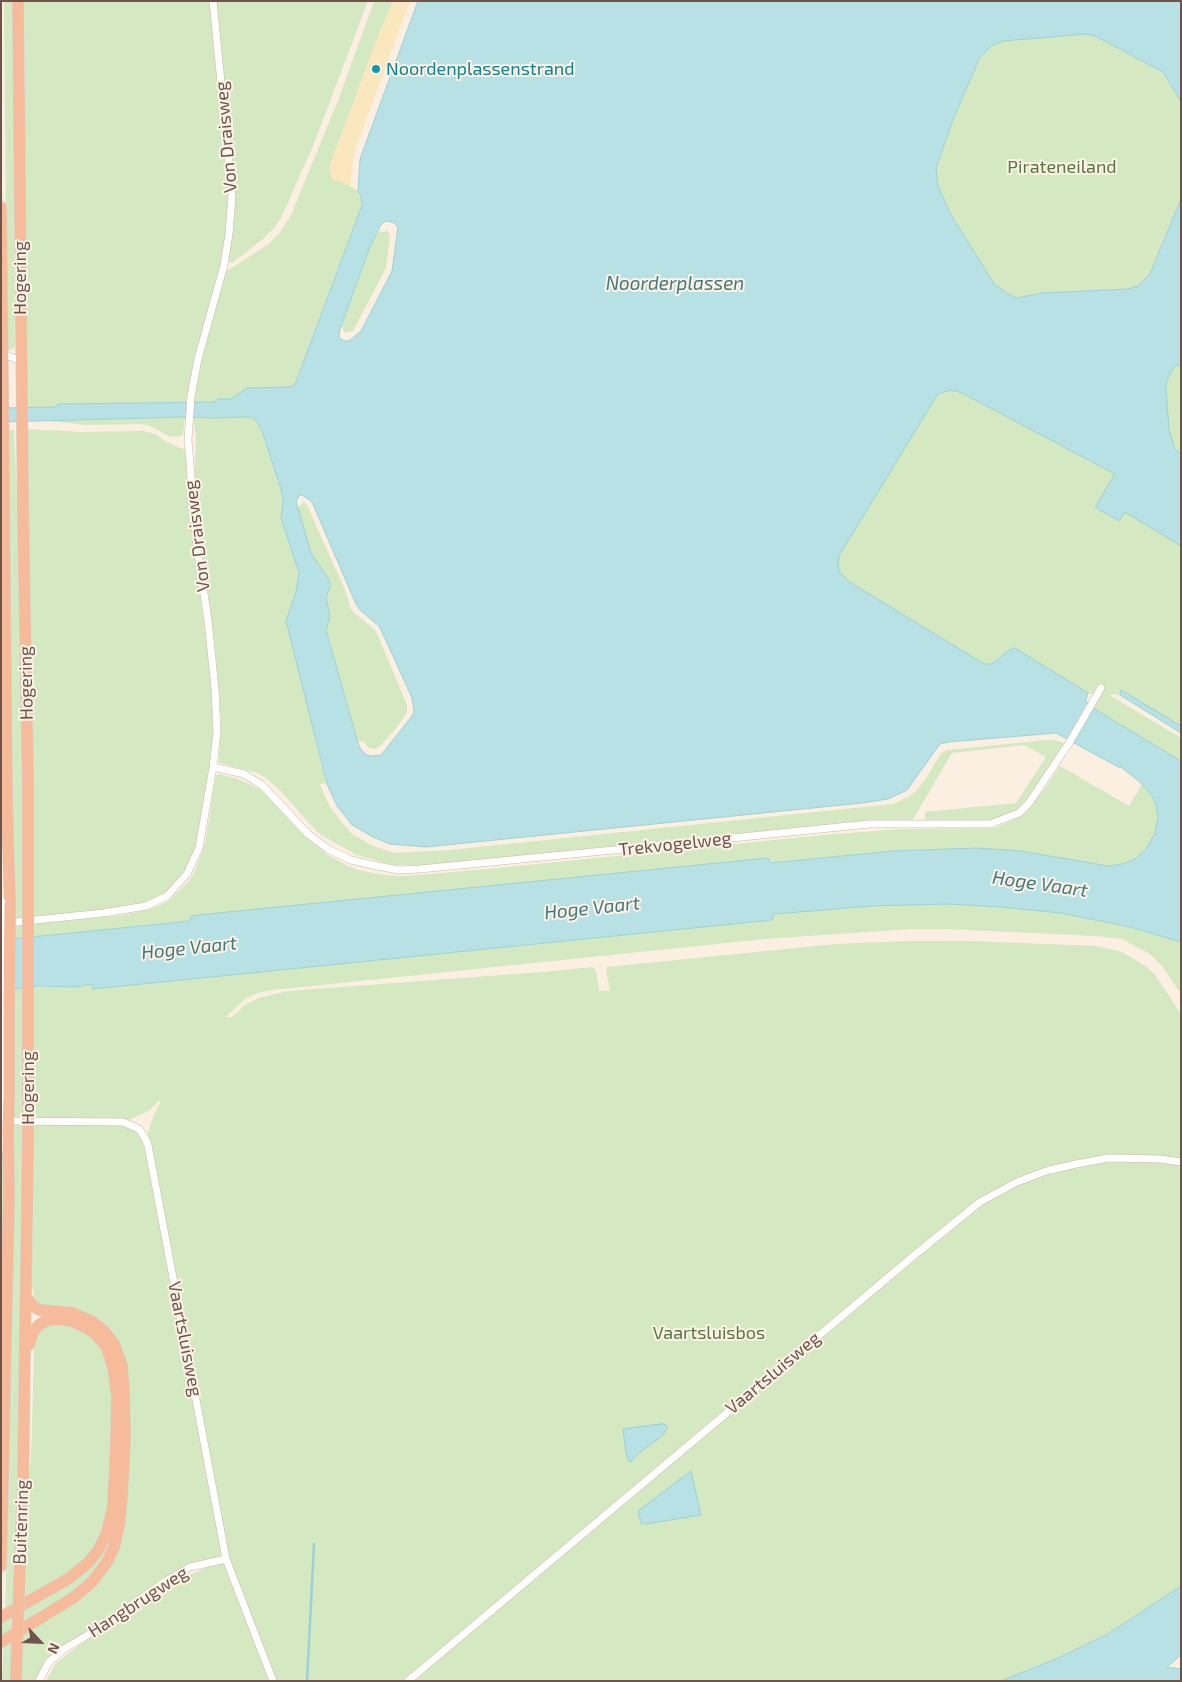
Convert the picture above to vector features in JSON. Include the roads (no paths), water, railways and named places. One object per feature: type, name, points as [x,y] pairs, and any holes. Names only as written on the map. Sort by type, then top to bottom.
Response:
[{"type":"highway","name":"Hogering","points":[[18,1],[21,360],[28,786],[28,1136],[24,1364]]},
{"type":"highway","name":"Hogering","points":[[1,207],[6,1011],[5,1135],[9,1193],[6,1331]]},
{"type":"highway","points":[[1,1642],[73,1598],[92,1582],[107,1562],[114,1547],[119,1525],[122,1496],[125,1436],[124,1393],[122,1366],[114,1344],[103,1330],[91,1320],[72,1313],[40,1310],[33,1306],[26,1296]]},
{"type":"highway","points":[[1,1617],[68,1579],[88,1563],[99,1549],[108,1532],[113,1507],[117,1396],[114,1367],[106,1348],[97,1335],[82,1325],[68,1320],[50,1320],[38,1325],[33,1332],[24,1364]]},
{"type":"highway","points":[[1,1346],[6,1331]]},
{"type":"highway","name":"Buitenring","points":[[1,1566],[3,1382],[6,1331]]},
{"type":"highway","name":"Buitenring","points":[[16,1681],[24,1364]]},
{"type":"street","name":"Von Draisweg","points":[[1,924],[102,913],[146,906],[167,896],[187,874],[199,848],[218,732],[208,620],[197,548],[188,454],[189,422],[198,359],[224,265],[232,211],[231,174],[213,1]]},
{"type":"street","points":[[2,359],[21,360]]},
{"type":"street","points":[[2,359],[21,360]]},
{"type":"street","name":"Trekvogelweg","points":[[213,767],[244,774],[262,785],[308,834],[328,849],[351,860],[399,870],[420,870],[869,824],[990,824],[1019,813],[1024,808],[1068,743],[1101,688]]},
{"type":"street","name":"Vaartsluisweg","points":[[1,1121],[123,1122],[139,1129],[145,1138],[148,1145],[226,1559],[273,1681]]},
{"type":"street","points":[[1,1148],[5,1135]]},
{"type":"street","name":"Vaartsluisweg","points":[[408,1681],[980,1202],[1017,1182],[1046,1171],[1076,1164],[1109,1158],[1160,1159],[1181,1162]]},
{"type":"street","name":"Hangbrugweg","points":[[39,1681],[49,1662],[64,1649],[91,1633],[166,1581],[190,1567],[226,1559]]},
{"type":"water","name":"Noorderplassen","points":[[418,1],[1181,1],[1181,102],[1163,72],[1095,36],[1086,34],[1003,41],[991,46],[980,57],[954,117],[936,168],[938,186],[951,215],[995,285],[1017,298],[1042,293],[1128,289],[1138,286],[1150,274],[1181,199],[1181,365],[1175,366],[1172,370],[1166,383],[1166,389],[1169,430],[1175,449],[1181,455],[1181,546],[1125,512],[1119,521],[1095,507],[1115,474],[962,393],[951,390],[940,393],[936,397],[840,554],[838,562],[839,571],[848,581],[984,664],[992,664],[1012,648],[1015,648],[1088,693],[1086,700],[1088,705],[1181,761],[1181,942],[1130,927],[1061,913],[948,904],[872,906],[774,914],[772,920],[93,989],[92,984],[76,987],[38,986],[1,991],[1,940],[190,921],[191,916],[208,914],[768,858],[770,863],[893,851],[977,848],[1021,851],[1108,866],[1122,864],[1135,859],[1146,849],[1155,833],[1158,818],[1156,806],[1152,796],[1142,784],[1121,767],[1056,733],[940,744],[907,790],[888,799],[862,803],[426,847],[390,844],[352,825],[337,806],[327,784],[286,621],[296,592],[299,573],[281,518],[283,501],[281,489],[262,431],[257,422],[253,418],[247,417],[185,417],[1,422],[1,408],[55,407],[58,404],[214,402],[218,399],[231,399],[247,388],[289,387],[295,385],[362,205],[361,196],[358,191],[360,159]],"holes":[[[388,221],[398,227],[392,271],[361,331],[349,341],[345,341],[340,339],[340,329],[370,247],[380,226]],[[302,495],[312,502],[356,604],[360,610],[379,626],[412,698],[414,712],[412,716],[381,755],[367,755],[361,750],[358,743],[326,630],[330,616],[326,597],[331,585],[311,553],[296,501]]]},
{"type":"water","points":[[1121,690],[1181,726],[1181,733],[1120,695]]},
{"type":"water","points":[[660,1424],[668,1427],[662,1436],[639,1453],[631,1462],[629,1461],[623,1429]]},
{"type":"water","points":[[691,1471],[701,1515],[646,1524],[641,1523],[638,1511]]},
{"type":"water","points":[[1181,1586],[1181,1655],[1167,1667],[1181,1669],[1181,1681],[1001,1681],[1056,1659],[1106,1635]]},
{"type":"waterway","points":[[307,1681],[314,1544]]},
{"type":"place","name":"Noordenplassenstrand","points":[[376,69]]},
{"type":"park label","name":"Pirateneiland","points":[[1062,167]]},
{"type":"park label","name":"Vaartsluisbos","points":[[709,1333]]},
{"type":"water label","name":"Hoge Vaart","points":[[1040,884]]},
{"type":"water label","name":"Hoge Vaart","points":[[592,908]]},
{"type":"water label","name":"Hoge Vaart","points":[[189,948]]}]
